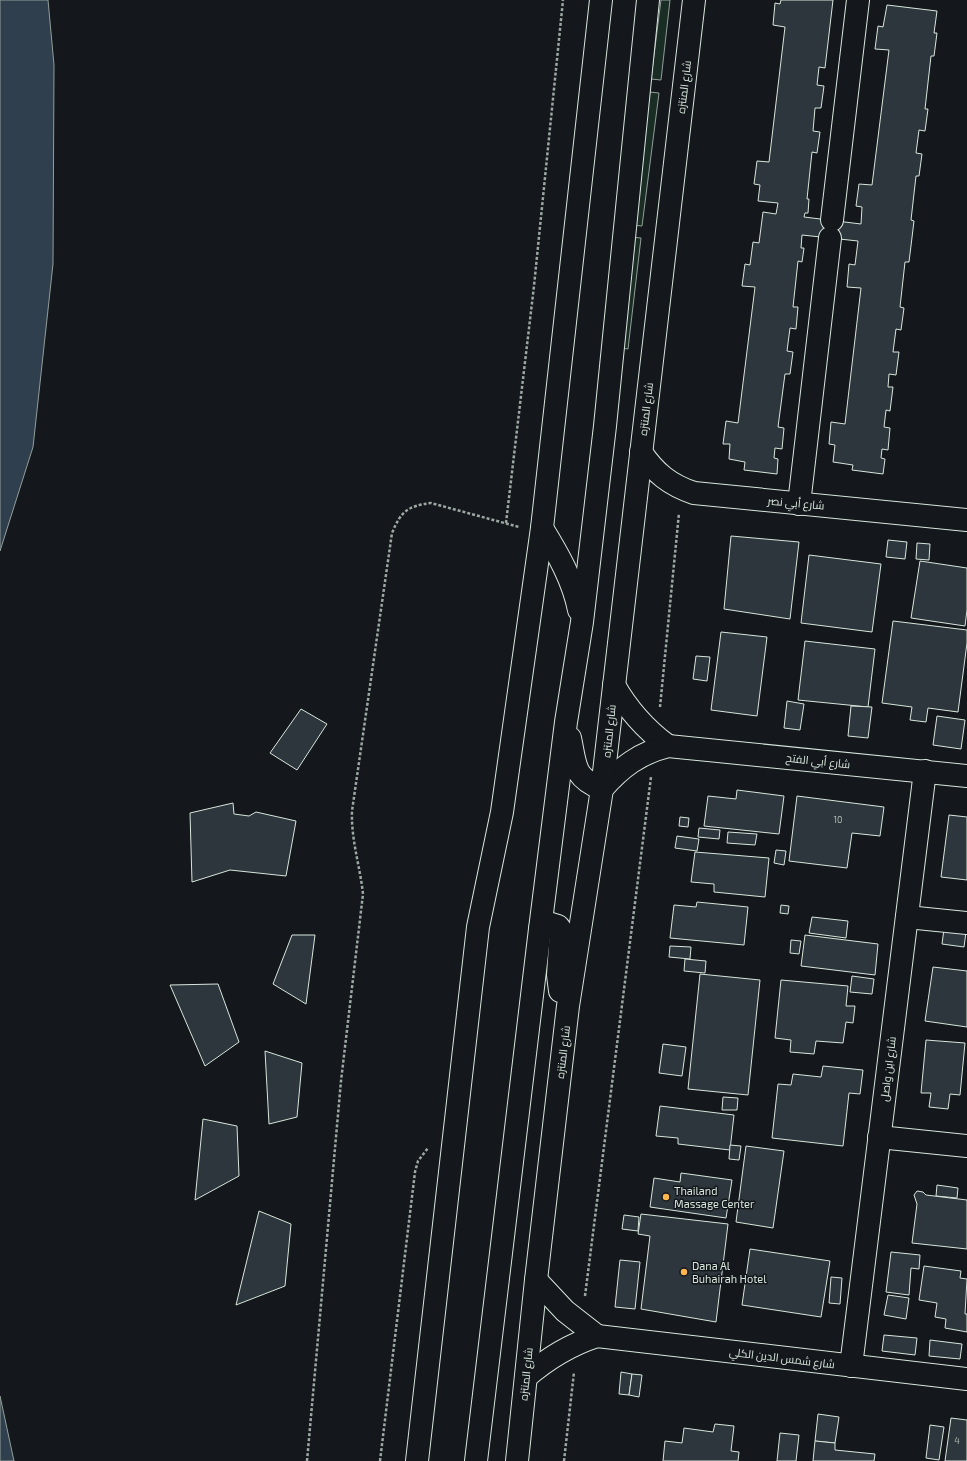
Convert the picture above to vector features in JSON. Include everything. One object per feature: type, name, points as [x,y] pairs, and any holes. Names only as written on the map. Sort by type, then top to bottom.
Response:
[{"type":"main road","points":[[417,1461],[478,927],[502,812],[542,528],[601,0]]},
{"type":"main road","points":[[476,1461],[566,722],[582,622],[605,426],[648,0]]},
{"type":"main road","name":"شارع المنتزه","points":[[518,1461],[536,1280],[568,1006],[602,789],[694,0]]},
{"type":"main road","points":[[799,504],[858,0]]},
{"type":"main road","name":"شارع أبي نصر","points":[[641,452],[651,466],[663,478],[681,488],[712,496],[967,520]]},
{"type":"main road","points":[[542,528],[560,556],[577,599],[582,622]]},
{"type":"main road","points":[[566,722],[578,772],[586,781],[602,789],[625,765],[660,745],[634,716],[614,685]]},
{"type":"main road","name":"شارع أبي الفتح","points":[[660,745],[967,776]]},
{"type":"main road","name":"شارع ابن واصل","points":[[851,1366],[925,771]]},
{"type":"main road","points":[[907,917],[967,923]]},
{"type":"main road","points":[[540,929],[548,923],[558,926],[561,930],[559,986],[568,1006]]},
{"type":"main road","points":[[879,1137],[967,1146]]},
{"type":"main road","points":[[526,1377],[585,1334],[536,1280]]},
{"type":"main road","name":"شارع شمس الدين الكلي","points":[[585,1334],[967,1379]]},
{"type":"path","points":[[506,523],[534,286],[563,0]]},
{"type":"path","points":[[564,1461],[585,1334],[660,745],[681,488]]},
{"type":"path","points":[[308,1461],[341,1081],[363,894],[362,878],[354,845],[352,811],[392,533],[397,520],[406,510],[417,505],[431,503],[527,530],[542,528]]},
{"type":"green space","points":[[661,0],[670,0],[661,80],[651,79]]},
{"type":"green space","points":[[649,92],[659,93],[642,226],[632,225]]},
{"type":"green space","points":[[631,237],[641,238],[628,349],[622,348]]},
{"type":"water","points":[[0,0],[48,0],[54,65],[53,264],[33,447],[0,551]]},
{"type":"water","points":[[0,1396],[14,1461],[0,1461]]},
{"type":"building","points":[[781,0],[833,0],[825,68],[819,67],[817,85],[824,86],[821,108],[815,108],[813,131],[820,132],[817,153],[812,152],[807,199],[809,199],[808,213],[805,213],[804,217],[861,224],[862,207],[856,206],[859,184],[872,185],[889,50],[875,49],[878,26],[883,27],[887,5],[937,11],[934,33],[937,33],[934,56],[931,56],[925,109],[928,109],[925,131],[919,130],[916,153],[922,154],[919,176],[916,176],[911,220],[914,221],[909,262],[905,262],[900,307],[904,308],[901,330],[896,329],[893,352],[899,352],[896,375],[889,374],[888,387],[893,387],[890,411],[886,410],[884,427],[890,428],[888,450],[882,449],[881,458],[885,459],[883,474],[852,470],[853,465],[833,462],[835,445],[829,444],[831,422],[845,424],[861,288],[847,287],[849,264],[855,265],[858,241],[802,235],[801,248],[804,248],[802,262],[798,261],[793,307],[798,307],[796,329],[790,328],[787,351],[793,352],[790,374],[785,374],[778,427],[784,428],[782,449],[775,448],[774,458],[778,459],[777,474],[744,470],[745,462],[729,459],[730,444],[723,444],[726,421],[738,423],[755,287],[742,286],[745,264],[750,265],[753,242],[759,243],[763,212],[776,214],[778,203],[758,201],[760,185],[754,184],[757,161],[769,162],[785,27],[773,25],[775,3],[780,4]]},
{"type":"building","points":[[731,536],[799,542],[790,619],[724,609]]},
{"type":"building","points":[[888,540],[907,542],[905,559],[886,557]]},
{"type":"building","points":[[917,543],[930,544],[929,560],[916,559]]},
{"type":"building","points":[[809,555],[881,564],[872,632],[801,623]]},
{"type":"building","points":[[920,561],[967,568],[967,610],[965,626],[911,618]]},
{"type":"building","points":[[893,621],[967,630],[967,643],[958,712],[928,708],[926,722],[910,720],[912,707],[882,703]]},
{"type":"building","points":[[721,632],[767,637],[757,716],[711,710]]},
{"type":"building","points":[[805,641],[875,649],[868,707],[798,700]]},
{"type":"building","points":[[696,656],[710,657],[707,681],[693,679]]},
{"type":"building","points":[[787,701],[804,704],[800,730],[784,728]]},
{"type":"building","points":[[851,706],[872,707],[868,738],[848,736]]},
{"type":"building","points":[[301,709],[327,724],[297,770],[270,753]]},
{"type":"building","points":[[937,716],[965,720],[961,749],[933,745]]},
{"type":"building","points":[[737,790],[784,796],[779,834],[704,826],[708,796],[736,799]]},
{"type":"building","points":[[797,796],[884,807],[880,836],[852,833],[847,868],[789,861]]},
{"type":"building","points":[[233,803],[234,814],[249,816],[256,812],[296,821],[286,876],[230,870],[192,882],[190,813]]},
{"type":"building","points":[[949,815],[967,817],[967,880],[941,877]]},
{"type":"building","points":[[680,817],[689,818],[688,827],[679,826]]},
{"type":"building","points":[[699,828],[720,830],[719,839],[698,837]]},
{"type":"building","points":[[728,832],[757,834],[755,845],[727,843]]},
{"type":"building","points":[[677,836],[699,839],[697,851],[675,848]]},
{"type":"building","points":[[776,850],[786,851],[784,865],[774,863]]},
{"type":"building","points":[[695,852],[769,858],[765,897],[714,892],[714,884],[691,882]]},
{"type":"building","points":[[697,902],[748,907],[744,945],[670,938],[674,905],[696,907]]},
{"type":"building","points":[[781,905],[789,906],[788,914],[780,913]]},
{"type":"building","points":[[812,917],[848,921],[846,938],[809,933]]},
{"type":"building","points":[[944,929],[966,932],[964,947],[942,944]]},
{"type":"building","points":[[292,935],[315,935],[306,1004],[273,984]]},
{"type":"building","points":[[805,935],[878,944],[875,975],[801,966]]},
{"type":"building","points":[[791,940],[801,941],[799,954],[790,953]]},
{"type":"building","points":[[670,946],[691,947],[690,959],[669,957]]},
{"type":"building","points":[[685,959],[706,961],[705,973],[684,971]]},
{"type":"building","points":[[933,967],[967,971],[967,1027],[925,1021]]},
{"type":"building","points":[[700,974],[760,980],[748,1095],[688,1089]]},
{"type":"building","points":[[852,976],[874,979],[872,994],[850,992]]},
{"type":"building","points":[[781,980],[848,986],[846,1006],[855,1006],[853,1023],[846,1022],[843,1043],[816,1041],[814,1054],[790,1052],[791,1040],[775,1038]]},
{"type":"building","points":[[218,984],[239,1042],[205,1066],[170,985]]},
{"type":"building","points":[[926,1040],[965,1043],[960,1095],[950,1094],[948,1109],[929,1107],[931,1093],[921,1093]]},
{"type":"building","points":[[663,1044],[686,1047],[682,1076],[659,1073]]},
{"type":"building","points":[[265,1051],[302,1063],[297,1117],[269,1124]]},
{"type":"building","points":[[823,1066],[863,1070],[860,1094],[849,1093],[843,1146],[772,1138],[778,1084],[791,1085],[793,1074],[821,1077]]},
{"type":"building","points":[[723,1097],[738,1098],[737,1110],[722,1110]]},
{"type":"building","points":[[660,1106],[734,1115],[730,1150],[678,1144],[678,1138],[656,1136]]},
{"type":"building","points":[[203,1119],[237,1126],[239,1176],[195,1200]]},
{"type":"building","points":[[730,1145],[741,1146],[739,1160],[729,1159]]},
{"type":"building","points":[[746,1146],[784,1151],[773,1228],[736,1222]]},
{"type":"building","points":[[681,1173],[732,1180],[726,1218],[650,1207],[654,1178],[680,1182]]},
{"type":"building","points":[[937,1185],[958,1188],[957,1198],[936,1196]]},
{"type":"building","points":[[917,1191],[923,1192],[926,1195],[967,1200],[967,1249],[912,1243],[917,1204],[914,1195]]},
{"type":"building","points":[[259,1211],[291,1224],[285,1286],[236,1305]]},
{"type":"building","name":"Dana Al Buhairah Hotel","points":[[641,1214],[728,1224],[716,1322],[641,1309],[650,1236],[638,1234]]},
{"type":"building","points":[[624,1215],[639,1217],[638,1231],[622,1229]]},
{"type":"building","points":[[750,1249],[830,1261],[821,1317],[742,1305]]},
{"type":"building","points":[[891,1252],[920,1255],[919,1269],[911,1268],[909,1295],[886,1292]]},
{"type":"building","points":[[620,1260],[640,1262],[635,1309],[615,1307]]},
{"type":"building","points":[[924,1266],[961,1271],[960,1278],[967,1279],[965,1314],[967,1314],[967,1332],[945,1328],[946,1319],[935,1317],[937,1303],[919,1300]]},
{"type":"building","points":[[831,1277],[842,1278],[840,1304],[829,1303]]},
{"type":"building","points":[[888,1295],[909,1298],[906,1319],[884,1315]]},
{"type":"building","points":[[884,1335],[917,1338],[915,1355],[882,1351]]},
{"type":"building","points":[[930,1340],[962,1344],[960,1359],[929,1356]]},
{"type":"building","points":[[621,1372],[632,1374],[629,1395],[619,1394]]},
{"type":"building","points":[[632,1374],[642,1375],[639,1397],[629,1395]]},
{"type":"building","points":[[818,1414],[839,1417],[835,1443],[815,1441]]},
{"type":"building","points":[[951,1418],[967,1420],[967,1461],[945,1461]]},
{"type":"building","points":[[715,1424],[734,1426],[731,1451],[739,1452],[738,1461],[663,1461],[665,1441],[682,1443],[684,1428],[713,1432]]},
{"type":"building","points":[[930,1425],[944,1427],[939,1460],[926,1458]]},
{"type":"building","points":[[780,1433],[799,1435],[796,1461],[777,1461]]},
{"type":"building","points":[[815,1441],[835,1443],[835,1450],[875,1454],[874,1461],[813,1461]]},
{"type":"place","name":"Thailand Massage Center","points":[[666,1197]]},
{"type":"place","name":"Dana Al Buhairah Hotel","points":[[684,1272]]}]
